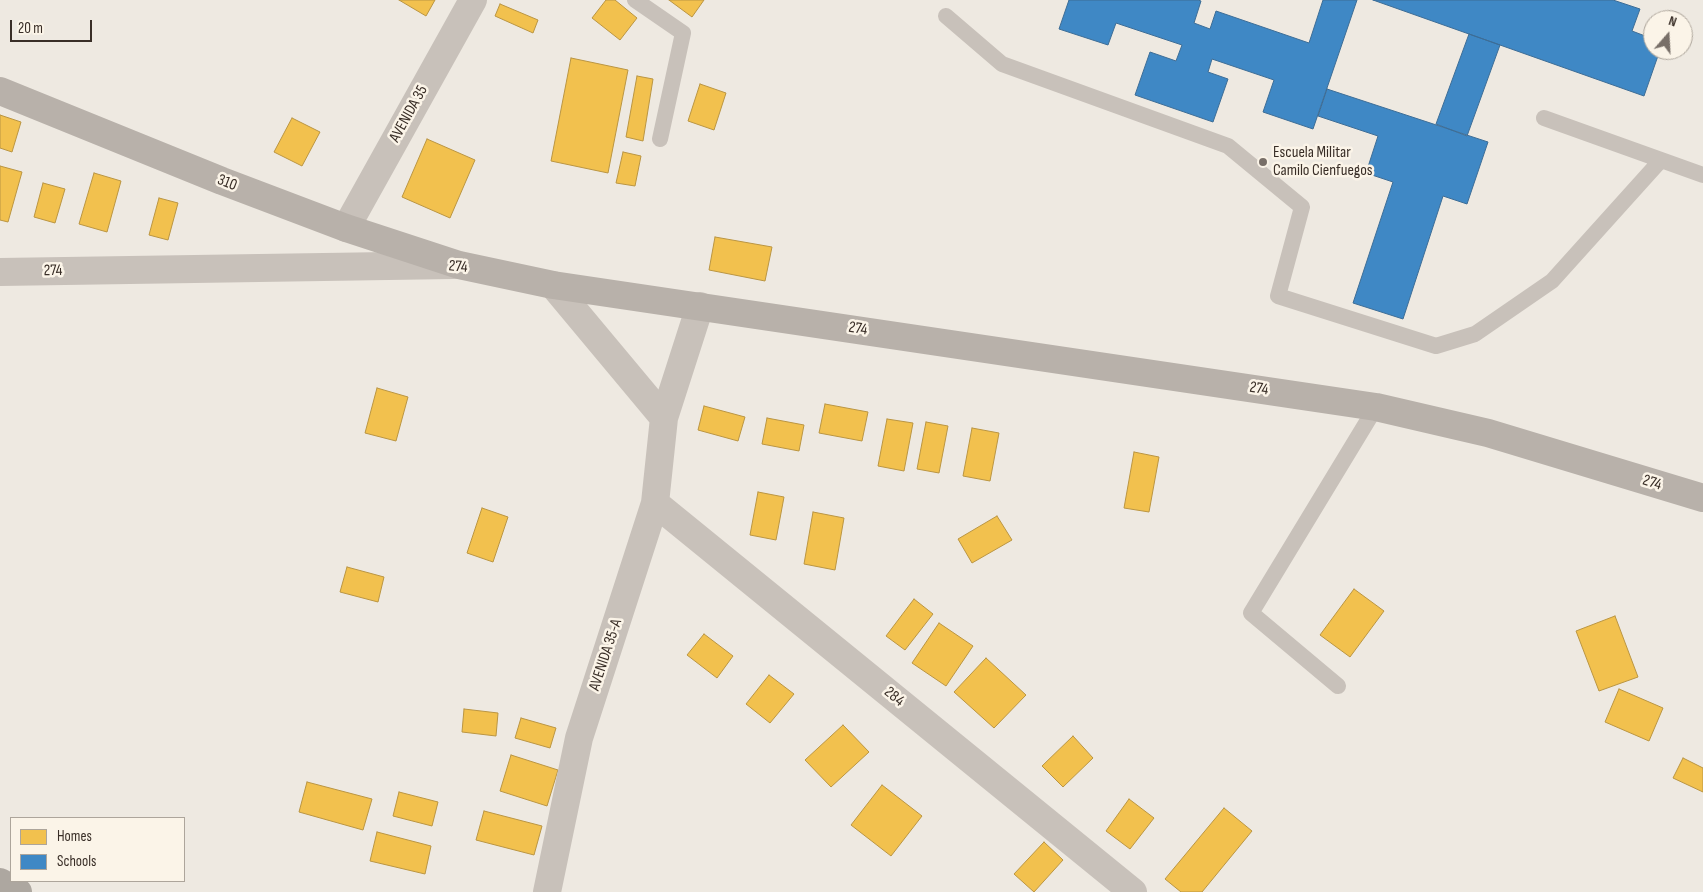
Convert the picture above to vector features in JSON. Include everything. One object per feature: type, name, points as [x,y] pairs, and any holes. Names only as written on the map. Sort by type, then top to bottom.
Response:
[{"type":"highway","points":[[0,882],[18,892]]},
{"type":"street","name":"AVENIDA 35","points":[[346,228],[473,0]]},
{"type":"street","name":"310","points":[[0,91],[222,181],[346,228],[459,265]]},
{"type":"street","name":"274","points":[[0,272],[459,265],[553,285],[1376,407],[1488,433],[1703,498]]},
{"type":"street","points":[[553,285],[664,418]]},
{"type":"street","name":"AVENIDA 35-A","points":[[547,892],[579,738],[655,503],[664,418],[700,306]]},
{"type":"street","name":"284","points":[[655,503],[1133,892]]},
{"type":"lane","points":[[635,0],[683,34],[660,139]]},
{"type":"lane","points":[[946,16],[1002,64],[1228,146],[1302,207],[1278,296],[1436,346],[1475,334],[1552,281],[1661,160]]},
{"type":"lane","points":[[1544,118],[1703,175]]},
{"type":"lane","points":[[1338,686],[1251,613],[1376,407]]},
{"type":"building: Homes","points":[[399,0],[435,0],[426,16]]},
{"type":"building: Homes","points":[[606,0],[615,0],[637,18],[620,40],[592,18]]},
{"type":"building: Homes","points":[[669,0],[704,0],[692,17]]},
{"type":"building: Homes","points":[[500,4],[538,20],[533,33],[495,16]]},
{"type":"building: Homes","points":[[571,58],[628,70],[608,173],[551,161]]},
{"type":"building: Homes","points":[[637,76],[653,79],[643,141],[626,137]]},
{"type":"building: Homes","points":[[700,84],[726,93],[714,130],[688,121]]},
{"type":"building: Homes","points":[[0,115],[21,122],[12,152],[0,148]]},
{"type":"building: Homes","points":[[292,118],[320,132],[302,166],[274,152]]},
{"type":"building: Homes","points":[[427,139],[475,160],[450,218],[402,197]]},
{"type":"building: Homes","points":[[623,152],[641,156],[635,186],[616,183]]},
{"type":"building: Homes","points":[[0,166],[22,172],[8,222],[0,220]]},
{"type":"building: Homes","points":[[94,173],[121,181],[107,232],[79,224]]},
{"type":"building: Homes","points":[[43,183],[65,189],[55,223],[34,217]]},
{"type":"building: Homes","points":[[159,198],[178,203],[168,240],[149,235]]},
{"type":"building: Homes","points":[[715,237],[772,247],[765,281],[709,270]]},
{"type":"building: Homes","points":[[377,388],[408,397],[396,441],[365,433]]},
{"type":"building: Homes","points":[[825,404],[868,412],[862,441],[819,433]]},
{"type":"building: Homes","points":[[704,406],[745,417],[738,441],[698,430]]},
{"type":"building: Homes","points":[[767,418],[804,425],[799,451],[762,444]]},
{"type":"building: Homes","points":[[887,419],[913,423],[904,471],[878,466]]},
{"type":"building: Homes","points":[[926,422],[948,426],[939,473],[917,469]]},
{"type":"building: Homes","points":[[972,428],[999,433],[990,481],[963,476]]},
{"type":"building: Homes","points":[[1134,452],[1159,457],[1149,512],[1124,508]]},
{"type":"building: Homes","points":[[758,492],[784,497],[776,540],[750,535]]},
{"type":"building: Homes","points":[[482,508],[508,517],[493,562],[467,553]]},
{"type":"building: Homes","points":[[813,512],[844,518],[835,570],[804,564]]},
{"type":"building: Homes","points":[[997,516],[1012,540],[972,563],[958,539]]},
{"type":"building: Homes","points":[[347,567],[384,577],[378,602],[340,592]]},
{"type":"building: Homes","points":[[1354,589],[1384,611],[1350,657],[1320,635]]},
{"type":"building: Homes","points":[[914,599],[933,614],[905,650],[886,636]]},
{"type":"building: Homes","points":[[1615,616],[1638,677],[1599,691],[1576,631]]},
{"type":"building: Homes","points":[[939,623],[973,646],[946,686],[912,663]]},
{"type":"building: Homes","points":[[704,634],[733,656],[717,678],[687,655]]},
{"type":"building: Homes","points":[[986,658],[1026,695],[994,728],[954,692]]},
{"type":"building: Homes","points":[[769,675],[794,694],[770,723],[746,704]]},
{"type":"building: Homes","points":[[1619,689],[1663,708],[1649,741],[1605,722]]},
{"type":"building: Homes","points":[[464,709],[498,713],[496,736],[462,732]]},
{"type":"building: Homes","points":[[521,718],[556,728],[550,748],[515,738]]},
{"type":"building: Homes","points":[[843,725],[869,752],[831,787],[805,760]]},
{"type":"building: Homes","points":[[1073,736],[1093,758],[1063,787],[1042,766]]},
{"type":"building: Homes","points":[[511,755],[558,770],[547,806],[500,791]]},
{"type":"building: Homes","points":[[1683,758],[1703,768],[1703,792],[1673,778]]},
{"type":"building: Homes","points":[[307,782],[372,799],[363,830],[299,812]]},
{"type":"building: Homes","points":[[882,785],[922,816],[891,856],[851,825]]},
{"type":"building: Homes","points":[[399,792],[438,802],[432,826],[393,816]]},
{"type":"building: Homes","points":[[1129,799],[1154,818],[1130,849],[1106,831]]},
{"type":"building: Homes","points":[[1224,808],[1252,831],[1202,892],[1181,892],[1165,879]]},
{"type":"building: Homes","points":[[484,811],[542,826],[534,855],[476,840]]},
{"type":"building: Homes","points":[[377,832],[431,846],[425,874],[370,861]]},
{"type":"building: Homes","points":[[1044,842],[1063,860],[1034,892],[1014,874]]},
{"type":"building: Schools","points":[[1069,0],[1198,0],[1201,1],[1194,23],[1210,29],[1216,11],[1309,43],[1323,0],[1357,0],[1313,129],[1263,112],[1274,80],[1212,59],[1208,72],[1228,79],[1213,122],[1135,95],[1150,52],[1176,61],[1182,45],[1116,23],[1108,45],[1059,29]]},
{"type":"building: Schools","points":[[1373,0],[1613,0],[1640,9],[1632,31],[1643,35],[1643,60],[1657,60],[1644,96]]},
{"type":"building: Schools","points":[[1469,34],[1500,45],[1467,136],[1436,124]]},
{"type":"building: Schools","points":[[1327,89],[1488,142],[1467,204],[1443,196],[1403,319],[1353,303],[1393,182],[1366,173],[1378,136],[1318,116]]},
{"type":"place","name":"Escuela Militar Camilo Cienfuegos","points":[[1263,162]]}]
